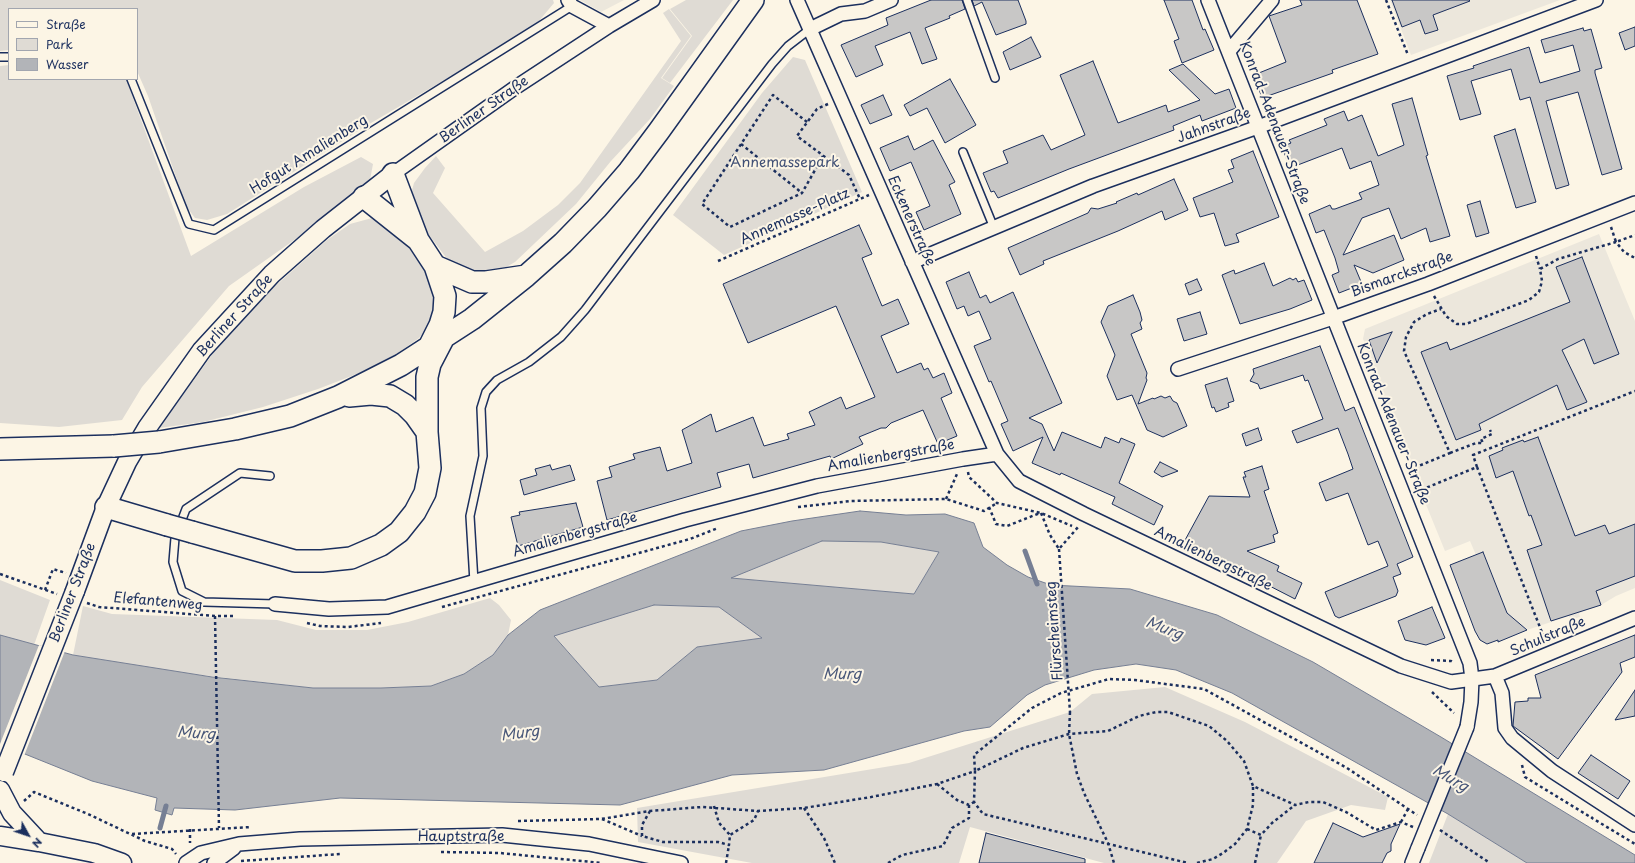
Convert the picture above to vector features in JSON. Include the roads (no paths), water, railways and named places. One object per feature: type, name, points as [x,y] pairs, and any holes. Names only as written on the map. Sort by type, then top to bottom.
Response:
[{"type":"main road","points":[[0,449],[114,446],[159,442],[235,429],[290,416],[338,397],[370,382],[436,343],[472,319],[526,276],[563,244],[597,208],[629,171],[753,0]]},
{"type":"main road","points":[[106,507],[295,561],[322,562],[351,558],[381,545],[399,532],[415,512],[425,493],[430,468],[427,432],[427,377],[444,312],[444,296],[435,266],[418,240],[393,174]]},
{"type":"main road","name":"Berliner Straße","points":[[2,777],[75,591],[106,507],[127,462],[147,428],[202,350],[272,274],[393,174]]},
{"type":"main road","points":[[364,197],[418,240]]},
{"type":"main road","points":[[435,266],[472,282],[486,282],[526,276]]},
{"type":"main road","points":[[338,397],[371,394],[390,396],[405,405],[415,415],[427,432]]},
{"type":"main road","points":[[0,790],[12,813],[39,842]]},
{"type":"main road","points":[[0,836],[94,853],[122,863]]},
{"type":"street","name":"Berliner Straße","points":[[393,174],[516,87],[609,26],[653,0]]},
{"type":"street","name":"Eckenerstraße","points":[[798,0],[997,454]]},
{"type":"street","points":[[810,29],[840,14],[864,11],[891,0]]},
{"type":"street","name":"Konrad-Adenauer-Straße","points":[[1208,0],[1470,663],[1472,679],[1471,702],[1467,727],[1412,863]]},
{"type":"street","points":[[1229,51],[1272,0]]},
{"type":"street","name":"Jahnstraße","points":[[912,262],[1093,186],[1258,127],[1596,0]]},
{"type":"street","points":[[570,3],[609,26]]},
{"type":"street","name":"Bismarckstraße","points":[[1178,369],[1333,318],[1428,284],[1606,213],[1635,203]]},
{"type":"street","name":"Amalienbergstraße","points":[[275,604],[329,609],[387,608],[684,520],[817,486],[997,454],[1019,481],[1084,514],[1401,666],[1451,682],[1472,679]]},
{"type":"street","name":"Schulstraße","points":[[1472,679],[1495,676],[1635,618]]},
{"type":"street","points":[[1495,676],[1502,693],[1505,728],[1512,738],[1552,771],[1635,825]]},
{"type":"street","name":"Hauptstraße","points":[[184,861],[201,853],[239,844],[300,839],[502,835],[589,844],[682,863]]},
{"type":"street","points":[[214,863],[239,844]]},
{"type":"lane","points":[[967,0],[995,78]]},
{"type":"lane","name":"Hofgut Amalienberg","points":[[131,80],[189,224],[214,230],[570,3]]},
{"type":"lane","points":[[474,582],[470,516],[483,456],[481,408],[486,392],[497,380],[530,362],[561,337],[571,326],[772,64],[788,46],[810,29]]},
{"type":"lane","points":[[962,152],[994,228]]},
{"type":"lane","points":[[270,476],[240,473],[186,509],[175,538],[173,562],[182,591],[204,602],[275,604]]},
{"type":"water","name":"Murg","points":[[860,511],[906,515],[945,514],[974,523],[983,547],[1007,565],[1028,577],[1051,585],[1130,589],[1217,615],[1313,662],[1441,737],[1635,855],[1635,863],[1527,863],[1448,814],[1232,693],[1176,670],[1136,664],[1094,670],[1045,685],[1027,695],[990,727],[964,731],[824,770],[732,775],[620,805],[340,798],[235,810],[174,808],[172,815],[155,810],[157,798],[92,781],[0,744],[0,635],[73,655],[212,677],[313,688],[431,686],[464,674],[493,655],[508,635],[540,610],[741,531],[792,521]],"holes":[[[822,541],[881,542],[939,552],[914,594],[731,578]],[[654,605],[719,607],[762,638],[697,647],[657,680],[599,687],[554,636]]]},
{"type":"waterway","points":[[1025,551],[1037,584]]},
{"type":"waterway","points":[[160,828],[166,806]]},
{"type":"park label","name":"Annemassepark","points":[[785,163]]}]
